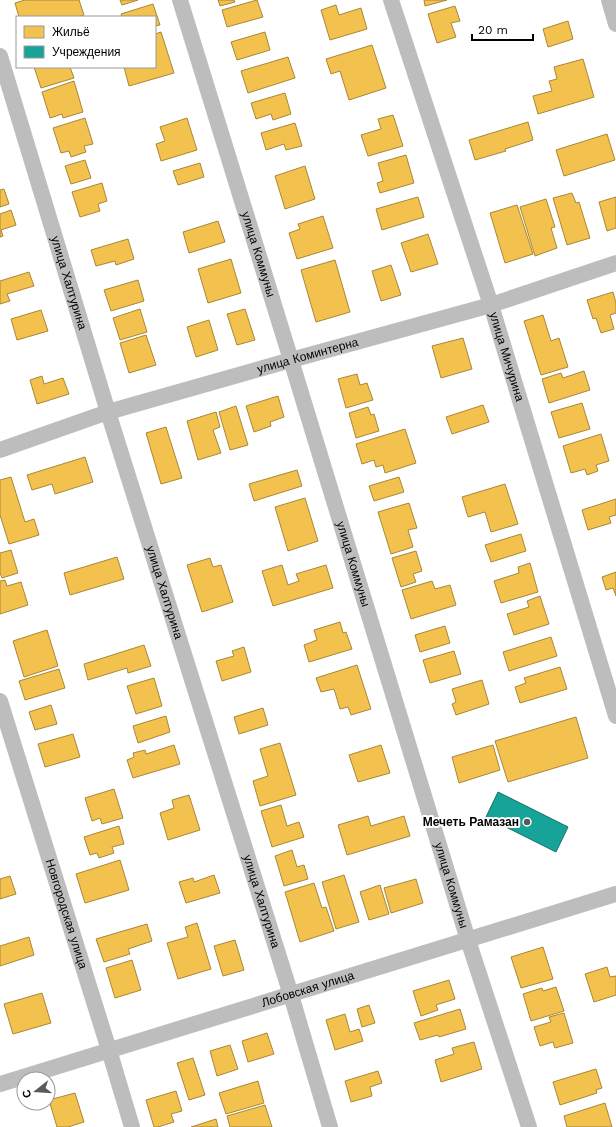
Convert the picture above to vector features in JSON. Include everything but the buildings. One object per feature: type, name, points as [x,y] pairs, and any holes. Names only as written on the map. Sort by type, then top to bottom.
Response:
[{"type":"street","name":"улица Коммуны","points":[[180,0],[468,940],[529,1127]]},
{"type":"street","name":"улица Мичурина","points":[[391,0],[491,305],[616,716]]},
{"type":"street","points":[[609,0],[616,24]]},
{"type":"street","name":"улица Халтурина","points":[[0,56],[108,412],[291,995],[330,1127]]},
{"type":"street","name":"улица Коминтерна","points":[[0,450],[108,412],[491,305],[616,263]]},
{"type":"street","name":"Новгородская улица","points":[[0,701],[132,1127]]},
{"type":"street","name":"Лобовская улица","points":[[0,1084],[616,894]]},
{"type":"place","name":"Мечеть Рамазан","points":[[527,822]]}]
